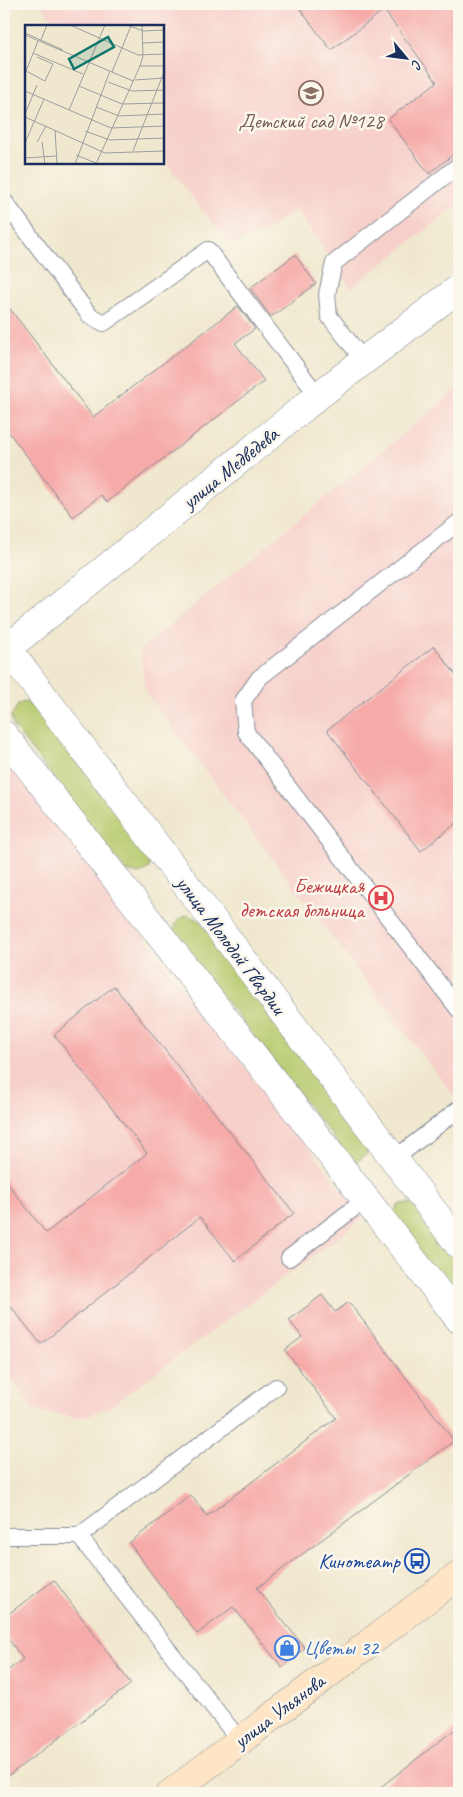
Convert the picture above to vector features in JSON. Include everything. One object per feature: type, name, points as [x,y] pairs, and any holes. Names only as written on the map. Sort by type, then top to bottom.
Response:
[{"type":"main road","name":"улица Ульянова","points":[[171,1793],[459,1575]]},
{"type":"street","name":"улица Медведева","points":[[5,648],[318,396],[459,288]]},
{"type":"street","name":"улица Молодой Гвардии","points":[[5,648],[459,1245]]},
{"type":"street","points":[[4,735],[459,1319]]},
{"type":"lane","points":[[364,361],[329,316],[327,294],[334,263],[459,165]]},
{"type":"lane","points":[[4,201],[90,316],[104,323],[208,250],[318,396]]},
{"type":"lane","points":[[459,522],[259,678],[243,700],[246,732],[459,1010]]},
{"type":"lane","points":[[394,1159],[459,1108]]},
{"type":"lane","points":[[289,1258],[366,1200]]},
{"type":"lane","points":[[4,1536],[79,1536],[276,1387]]},
{"type":"lane","points":[[79,1536],[240,1741]]},
{"type":"shaded area","name":"Детский сад №128","points":[[40,4],[459,4],[459,204],[351,288],[296,209],[264,232],[232,244],[207,216],[164,160],[164,25],[57,25]]},
{"type":"shaded area","name":"Бежицкая детская больница","points":[[459,388],[459,1103],[146,693],[140,650]]},
{"type":"shaded area","points":[[4,759],[364,1218],[108,1408],[81,1418],[35,1411],[4,1371]]},
{"type":"green space","points":[[24,702],[34,705],[150,854],[149,868],[139,874],[126,871],[13,726],[11,716],[18,705]]},
{"type":"green space","points":[[187,915],[200,921],[363,1136],[367,1154],[354,1164],[178,940],[174,929],[178,920]]},
{"type":"green space","points":[[409,1203],[417,1207],[459,1263],[459,1306],[394,1224],[393,1211],[400,1204]]},
{"type":"building","points":[[296,4],[459,4],[459,150],[429,174],[388,119],[437,82],[384,10],[331,50]]},
{"type":"building","points":[[295,255],[316,284],[271,317],[250,288]]},
{"type":"building","points":[[4,301],[93,417],[238,306],[255,329],[235,343],[264,381],[107,502],[101,495],[73,517],[4,426]]},
{"type":"building","points":[[434,646],[459,679],[459,821],[421,851],[327,730]]},
{"type":"building","points":[[114,986],[294,1213],[235,1261],[200,1217],[41,1344],[4,1298],[4,1179],[46,1233],[147,1153],[54,1035]]},
{"type":"building","points":[[322,1295],[335,1312],[349,1302],[454,1441],[257,1588],[305,1648],[282,1667],[233,1607],[197,1634],[129,1543],[191,1495],[207,1516],[336,1418],[285,1350],[302,1337],[289,1320]]},
{"type":"building","points":[[54,1580],[131,1684],[4,1779],[4,1673],[23,1659],[4,1633],[4,1617]]},
{"type":"building","points":[[459,1726],[459,1793],[373,1793]]},
{"type":"place","name":"Детский сад №128","points":[[311,93]]},
{"type":"place","name":"Бежицкая детская больница","points":[[381,898]]},
{"type":"place","name":"Кинотеатр","points":[[417,1561]]},
{"type":"place","name":"Цветы 32","points":[[287,1648]]}]
